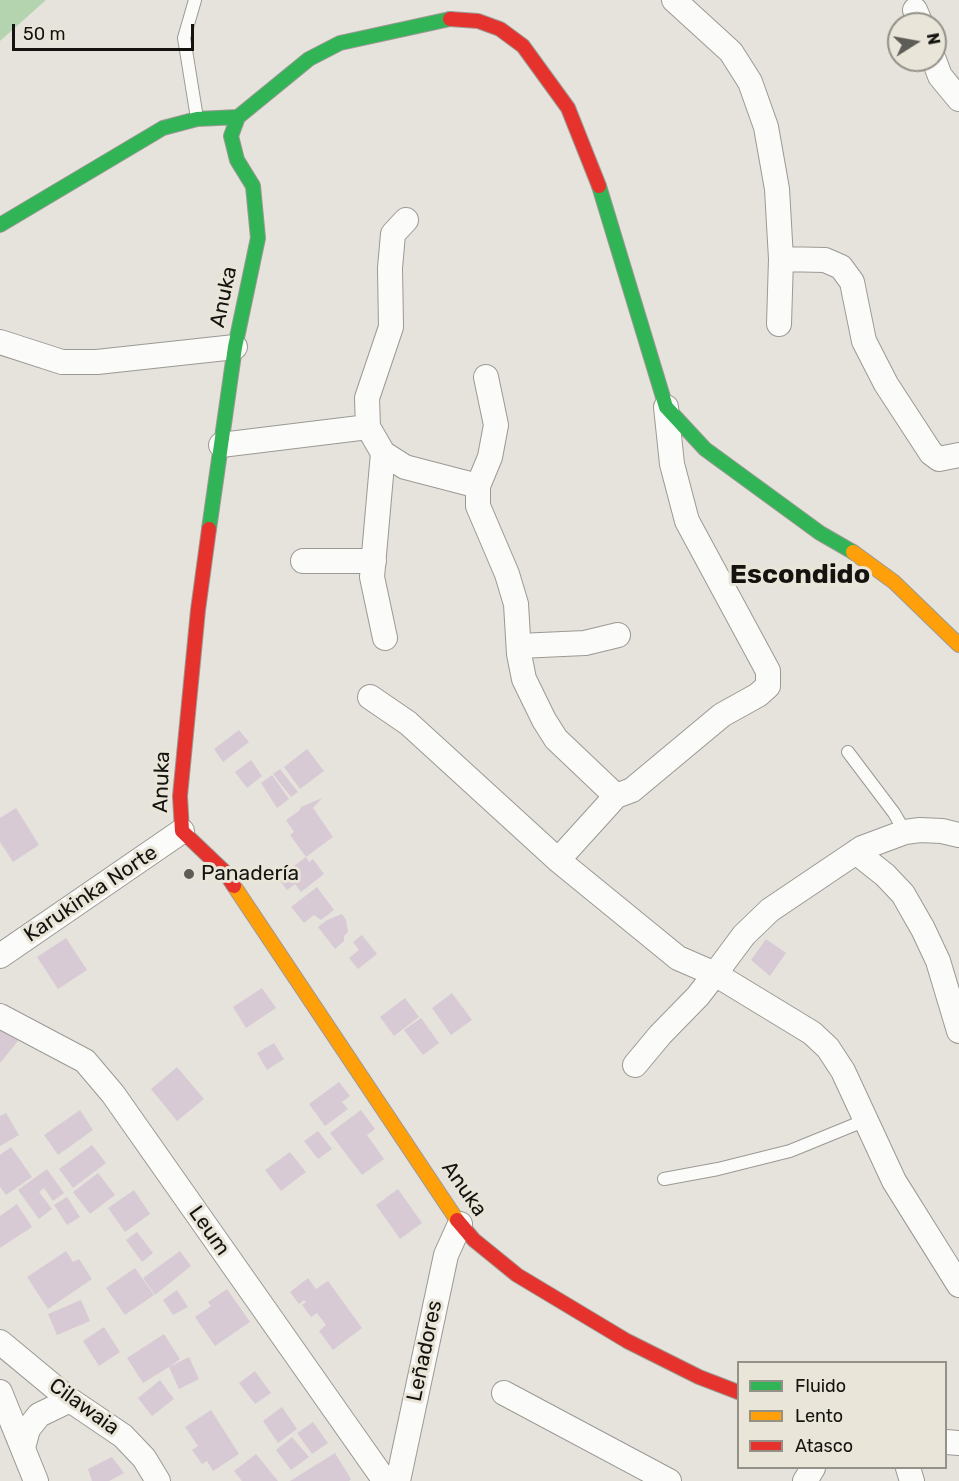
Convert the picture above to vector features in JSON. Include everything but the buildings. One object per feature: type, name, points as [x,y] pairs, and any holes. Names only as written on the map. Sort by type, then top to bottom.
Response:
[{"type":"street","points":[[674,0],[731,52],[750,82],[766,127],[777,189],[781,259],[779,324]]},
{"type":"street","points":[[0,225],[163,128],[197,119],[238,117],[309,59],[340,44],[454,18],[477,21],[500,29],[523,46],[568,108],[602,194],[666,407],[672,464],[687,521],[768,671],[768,686],[759,695],[722,716],[632,790],[616,796],[558,860]]},
{"type":"street","points":[[938,72],[959,99]]},
{"type":"street","name":"Anuka","points":[[238,117],[231,136],[237,160],[253,186],[258,238],[235,347],[198,610],[180,796],[182,831],[224,871],[460,1224],[474,1239],[516,1275],[627,1341],[699,1377],[737,1392]]},
{"type":"street","points":[[406,220],[393,234],[390,268],[391,327],[367,398],[368,427],[383,453],[405,467],[478,486]]},
{"type":"street","points":[[781,259],[825,260],[842,267],[852,282],[864,341],[886,384],[930,453],[939,459],[956,461]]},
{"type":"street","points":[[0,342],[62,362],[97,362],[235,347]]},
{"type":"street","points":[[486,377],[496,425],[490,457],[478,486],[478,506],[507,574],[516,604],[524,679],[556,739],[616,796]]},
{"type":"street","points":[[666,407],[705,449],[820,533],[857,555],[894,582],[959,645]]},
{"type":"street","points":[[221,445],[368,427]]},
{"type":"street","points":[[383,453],[372,577],[385,638]]},
{"type":"street","points":[[303,561],[374,561]]},
{"type":"street","points":[[519,646],[585,643],[618,635]]},
{"type":"street","points":[[370,697],[408,723],[558,860],[678,958],[715,974],[812,1033],[828,1048],[843,1071],[894,1181],[959,1285]]},
{"type":"street","points":[[635,1065],[698,996],[744,935],[770,910],[856,852],[898,833],[920,830],[942,831],[959,836]]},
{"type":"street","name":"Karukinka Norte","points":[[0,956],[182,831]]},
{"type":"street","points":[[856,852],[885,875],[903,894],[938,961],[959,1031]]},
{"type":"street","name":"Leum","points":[[0,1016],[85,1061],[113,1094],[385,1481]]},
{"type":"street","name":"Leñadores","points":[[398,1481],[446,1255],[460,1224]]},
{"type":"street","name":"Cilawaia","points":[[0,1342],[70,1400],[123,1436],[144,1458],[158,1481]]},
{"type":"street","points":[[0,1392],[36,1481]]},
{"type":"street","points":[[504,1392],[669,1481]]},
{"type":"street","points":[[23,1448],[28,1429],[39,1415],[70,1400]]},
{"type":"lane","points":[[195,0],[184,38],[197,119]]},
{"type":"lane","points":[[848,752],[894,813],[904,832]]},
{"type":"lane","points":[[664,1179],[718,1169],[790,1151],[866,1120]]},
{"type":"green space","points":[[0,0],[46,0],[0,41]]},
{"type":"traffic: fast","points":[[0,225],[163,128],[197,119],[238,117],[309,59],[340,43],[450,19]]},
{"type":"traffic: fast","points":[[209,529],[235,347],[258,238],[253,186],[237,160],[231,136],[238,117]]},
{"type":"traffic: fast","points":[[599,186],[666,407],[705,449],[820,533],[853,552]]},
{"type":"traffic: slow","points":[[853,552],[894,582],[959,645]]},
{"type":"traffic: slow","points":[[234,886],[457,1220]]},
{"type":"traffic: jam","points":[[450,19],[478,21],[500,29],[523,46],[568,108],[599,186]]},
{"type":"traffic: jam","points":[[209,529],[198,610],[180,796],[182,831],[224,871],[234,886]]},
{"type":"traffic: jam","points":[[457,1220],[474,1240],[517,1275],[627,1341],[699,1377],[737,1392]]},
{"type":"place","name":"Panadería","points":[[189,874]]},
{"type":"district","name":"Escondido","points":[[800,575]]}]
